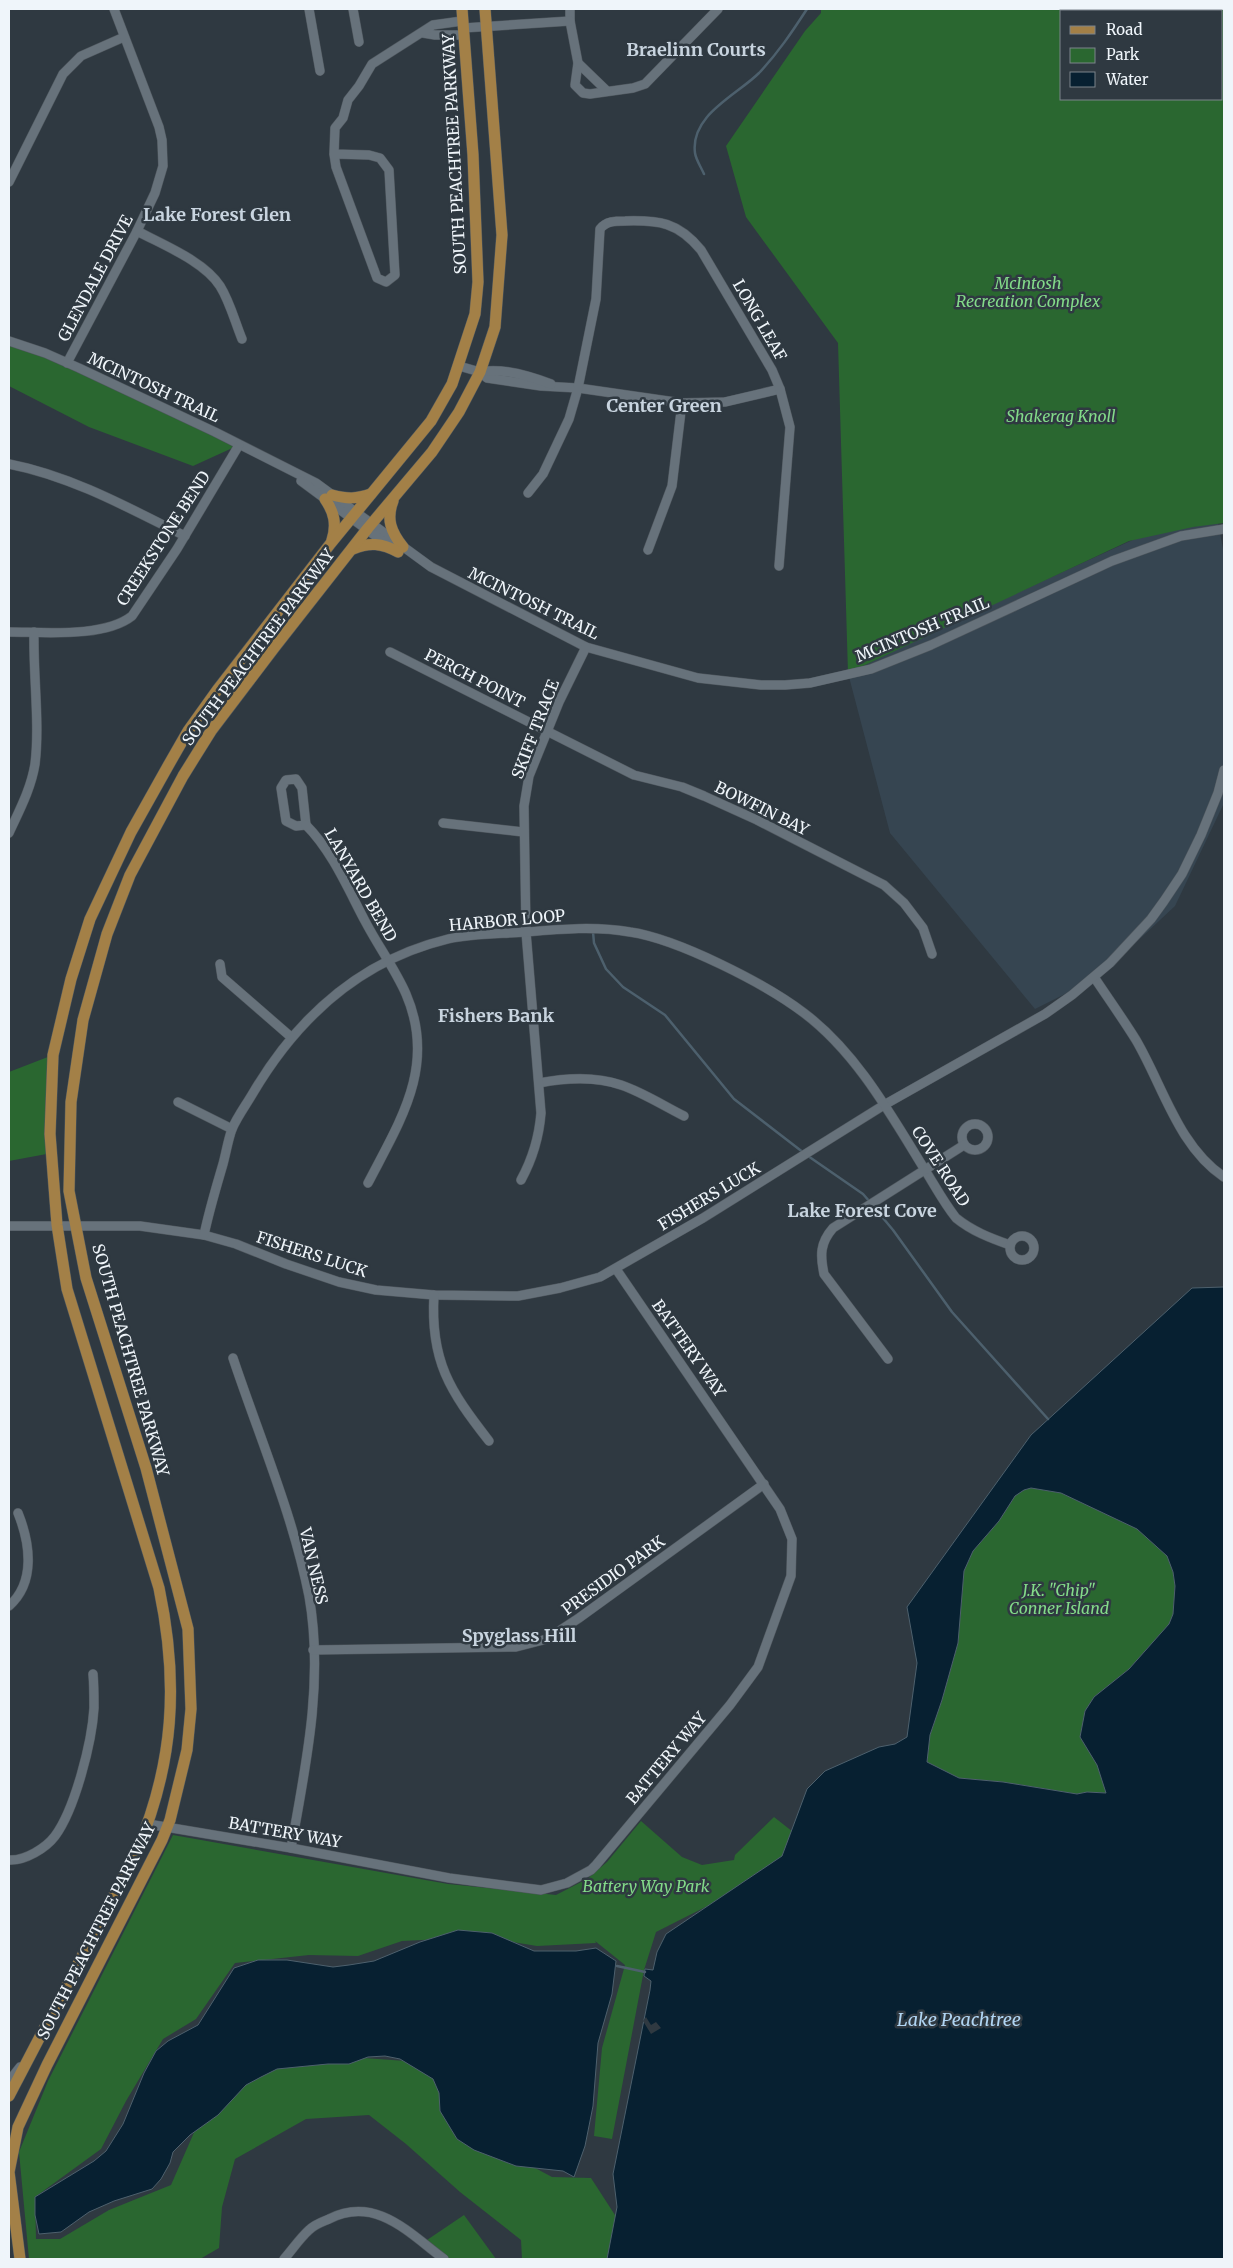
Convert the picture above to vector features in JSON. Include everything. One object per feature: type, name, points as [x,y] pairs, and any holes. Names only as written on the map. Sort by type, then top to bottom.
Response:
[{"type":"main road","name":"SOUTH PEACHTREE PARKWAY","points":[[9,2096],[136,1853],[148,1824],[168,1747],[171,1675],[167,1628],[159,1588],[67,1288],[57,1225],[50,1134],[54,1055],[71,979],[90,919],[130,832],[188,731],[256,639],[331,543],[431,421],[452,384],[475,314],[478,282],[473,155],[462,9]]},
{"type":"main road","name":"SOUTH PEACHTREE PARKWAY","points":[[20,2259],[9,2172],[12,2134],[140,1886],[167,1827],[187,1750],[191,1708],[188,1629],[146,1468],[86,1278],[69,1191],[69,1134],[73,1075],[83,1020],[102,953],[130,876],[183,776],[211,731],[369,527],[432,452],[459,412],[480,372],[495,327],[502,235],[486,9]]},
{"type":"main road","points":[[331,543],[335,532],[335,520],[328,497],[358,498],[371,494]]},
{"type":"main road","points":[[394,498],[389,510],[389,524],[400,549]]},
{"type":"main road","points":[[351,550],[362,545],[375,544],[400,549]]},
{"type":"street","name":"GLENDALE DRIVE","points":[[67,363],[138,231],[160,179],[163,153],[159,127],[114,9]]},
{"type":"street","points":[[309,9],[320,71]]},
{"type":"street","points":[[353,9],[359,42]]},
{"type":"street","points":[[570,9],[570,21],[578,63],[574,80],[577,89],[590,94],[626,89],[645,84],[718,9]]},
{"type":"street","points":[[334,154],[369,155],[380,158],[389,170],[396,275],[386,282],[377,278],[336,167],[334,154],[335,128],[343,118],[348,100],[372,64],[433,25],[463,28],[570,21]]},
{"type":"street","points":[[423,32],[435,36],[463,28]]},
{"type":"street","points":[[9,182],[63,74],[81,56],[124,37]]},
{"type":"street","points":[[578,63],[607,91]]},
{"type":"street","name":"LONG LEAF","points":[[578,388],[596,299],[600,229],[603,225],[621,221],[660,222],[692,238],[702,250],[756,339],[780,389],[790,427],[779,566]]},
{"type":"street","points":[[138,231],[200,266],[210,275],[219,285],[226,298],[242,340]]},
{"type":"street","name":"MCINTOSH TRAIL","points":[[9,341],[67,363],[316,484],[328,497],[400,549],[586,648],[698,678],[761,685],[810,683],[871,668],[912,653],[1103,566],[1180,536],[1224,529]]},
{"type":"street","points":[[459,366],[480,372],[490,370],[533,377],[558,387],[578,388],[682,403],[725,402],[780,389]]},
{"type":"street","points":[[528,493],[546,466],[569,419],[578,388]]},
{"type":"street","points":[[648,550],[672,486],[682,403]]},
{"type":"street","name":"CREEKSTONE BEND","points":[[9,632],[96,631],[122,624],[132,616],[185,536],[239,445]]},
{"type":"street","points":[[9,464],[31,468],[80,485],[185,536]]},
{"type":"street","points":[[9,833],[28,790],[34,765],[36,738],[34,632]]},
{"type":"street","name":"SKIFF TRACE","points":[[521,1180],[532,1161],[539,1135],[541,1112],[526,932],[524,806],[529,776],[547,731],[586,648]]},
{"type":"street","name":"PERCH POINT","points":[[390,652],[547,731]]},
{"type":"street","name":"BOWFIN BAY","points":[[547,731],[634,775],[682,787],[736,811],[884,885],[904,903],[924,928],[932,954]]},
{"type":"street","name":"FISHERS LUCK","points":[[9,1226],[140,1226],[204,1235],[236,1244],[338,1282],[376,1290],[434,1295],[518,1296],[560,1288],[600,1277],[703,1218],[884,1104],[1045,1014],[1094,977],[1134,937],[1164,901],[1182,874],[1221,794],[1224,770]]},
{"type":"street","name":"LANYARD BEND","points":[[306,825],[296,826],[286,821],[281,788],[286,780],[296,779],[299,782],[302,788],[306,825],[325,848],[389,961],[406,995],[415,1023],[416,1071],[407,1108],[368,1183]]},
{"type":"street","points":[[443,823],[524,832]]},
{"type":"street","name":"HARBOR LOOP","points":[[204,1235],[232,1129],[260,1082],[291,1037],[307,1018],[347,985],[407,952],[450,939],[587,928],[632,932],[671,944],[716,963],[786,1000],[834,1039],[884,1104]]},
{"type":"street","points":[[220,964],[222,977],[291,1037]]},
{"type":"street","points":[[1094,977],[1136,1041],[1188,1139],[1204,1158],[1224,1176]]},
{"type":"street","points":[[539,1083],[580,1079],[621,1085],[684,1116]]},
{"type":"street","points":[[178,1102],[232,1129]]},
{"type":"street","name":"COVE ROAD","points":[[884,1104],[956,1218],[986,1236],[1010,1245]]},
{"type":"street","points":[[888,1359],[824,1274],[821,1246],[833,1228],[964,1144]]},
{"type":"street","name":"BATTERY WAY","points":[[148,1824],[449,1878],[541,1890],[567,1883],[591,1870],[750,1680],[762,1659],[791,1576],[793,1557],[792,1539],[788,1524],[764,1484],[616,1269]]},
{"type":"street","points":[[434,1295],[432,1322],[441,1366],[460,1401],[489,1441]]},
{"type":"street","name":"VAN NESS","points":[[233,1358],[286,1512],[309,1597],[314,1650],[310,1747],[290,1848]]},
{"type":"street","name":"PRESIDIO PARK","points":[[314,1650],[446,1650],[516,1647],[534,1644],[547,1639],[579,1618],[764,1484]]},
{"type":"street","points":[[9,1606],[19,1592],[30,1561],[27,1540],[18,1513]]},
{"type":"street","points":[[9,1860],[28,1855],[41,1848],[54,1838],[63,1823],[79,1780],[88,1744],[94,1710],[93,1674]]},
{"type":"street","points":[[9,2081],[32,2051]]},
{"type":"street","points":[[284,2259],[314,2226],[340,2213],[370,2212],[409,2230],[444,2259]]},
{"type":"shaded area","points":[[1218,523],[1224,554],[1224,803],[1175,906],[1099,977],[1035,1009],[890,833],[848,673],[973,613],[1148,533]]},
{"type":"green space","name":"McIntosh Recreation Complex","points":[[821,9],[1224,9],[1224,523],[1193,527],[1129,541],[848,673],[838,343],[746,217],[726,146],[805,31],[821,13]]},
{"type":"green space","points":[[9,342],[239,445],[193,466],[89,427],[9,386]]},
{"type":"green space","points":[[53,1055],[52,1153],[9,1161],[9,1072]]},
{"type":"green space","name":"J.K. \"Chip\" Conner Island","points":[[1031,1488],[1061,1493],[1137,1529],[1167,1556],[1173,1572],[1175,1586],[1173,1614],[1169,1624],[1129,1669],[1094,1697],[1085,1711],[1080,1737],[1097,1764],[1106,1793],[1087,1792],[1077,1794],[1003,1782],[959,1778],[927,1762],[930,1735],[958,1643],[964,1571],[973,1551],[999,1521],[1015,1496]]},
{"type":"green space","name":"Battery Way Park","points":[[774,1817],[802,1839],[753,1883],[656,1932],[644,1970],[612,2139],[594,2136],[602,2048],[625,1965],[595,1941],[596,1943],[537,1946],[483,1937],[402,1941],[358,1956],[309,1955],[235,1963],[196,2019],[163,2039],[126,2101],[101,2149],[35,2197],[36,2239],[60,2239],[109,2210],[171,2185],[203,2112],[262,2051],[421,2062],[475,2136],[552,2177],[591,2178],[624,2229],[620,2259],[522,2259],[521,2240],[460,2192],[406,2144],[369,2115],[306,2119],[235,2159],[222,2207],[219,2248],[200,2259],[29,2259],[19,2152],[48,2081],[173,1835],[448,1884],[556,1895],[587,1879],[607,1862],[641,1821],[682,1857],[702,1865],[734,1860],[735,1855]]},
{"type":"green space","points":[[464,2215],[496,2259],[444,2259],[427,2240]]},
{"type":"water","name":"Lake Peachtree","points":[[1224,1287],[1224,2259],[607,2259],[617,2207],[613,2174],[650,1990],[651,1981],[644,1976],[645,1969],[653,1970],[657,1952],[666,1934],[782,1856],[807,1789],[825,1771],[879,1747],[895,1744],[907,1737],[917,1663],[907,1607],[1031,1435],[1192,1288]],"holes":[[[1031,1488],[1061,1493],[1137,1529],[1167,1556],[1173,1572],[1175,1586],[1173,1614],[1169,1624],[1129,1669],[1094,1697],[1085,1711],[1080,1737],[1097,1765],[1106,1793],[1087,1792],[1077,1794],[1003,1782],[959,1778],[927,1762],[930,1735],[958,1643],[964,1571],[973,1551],[999,1521],[1015,1496],[1024,1490]]]},
{"type":"water","points":[[458,1930],[492,1933],[534,1951],[576,1951],[596,1948],[616,1961],[612,1994],[598,2043],[593,2106],[585,2146],[574,2177],[563,2171],[516,2166],[474,2150],[457,2139],[440,2111],[439,2093],[433,2079],[400,2059],[385,2056],[368,2057],[349,2064],[277,2069],[246,2085],[218,2115],[190,2135],[173,2152],[170,2163],[161,2179],[152,2189],[114,2201],[89,2212],[61,2232],[39,2234],[35,2215],[35,2197],[94,2161],[106,2151],[123,2124],[144,2073],[156,2051],[168,2041],[198,2025],[234,1968],[258,1960],[287,1960],[333,1967],[374,1961],[420,1942]]},
{"type":"pier","points":[[646,2017],[651,2025],[656,2022],[661,2028],[651,2034],[643,2021]]},
{"type":"waterway","points":[[704,174],[695,153],[695,140],[700,128],[717,107],[759,73],[807,9]]},
{"type":"waterway","points":[[593,932],[594,943],[606,969],[623,987],[665,1015],[734,1099],[804,1153]]},
{"type":"waterway","points":[[808,1156],[863,1194],[870,1202]]},
{"type":"waterway","points":[[873,1206],[893,1230],[952,1312],[1048,1419]]},
{"type":"waterway","points":[[617,1966],[645,1972]]},
{"type":"district","name":"Braelinn Courts","points":[[696,49]]},
{"type":"district","name":"Lake Forest Glen","points":[[217,214]]},
{"type":"district","name":"Center Green","points":[[664,405]]},
{"type":"district","name":"Fishers Bank","points":[[496,1015]]},
{"type":"district","name":"Lake Forest Cove","points":[[862,1210]]},
{"type":"district","name":"Spyglass Hill","points":[[519,1635]]},
{"type":"park label","name":"Shakerag Knoll","points":[[1061,416]]}]
